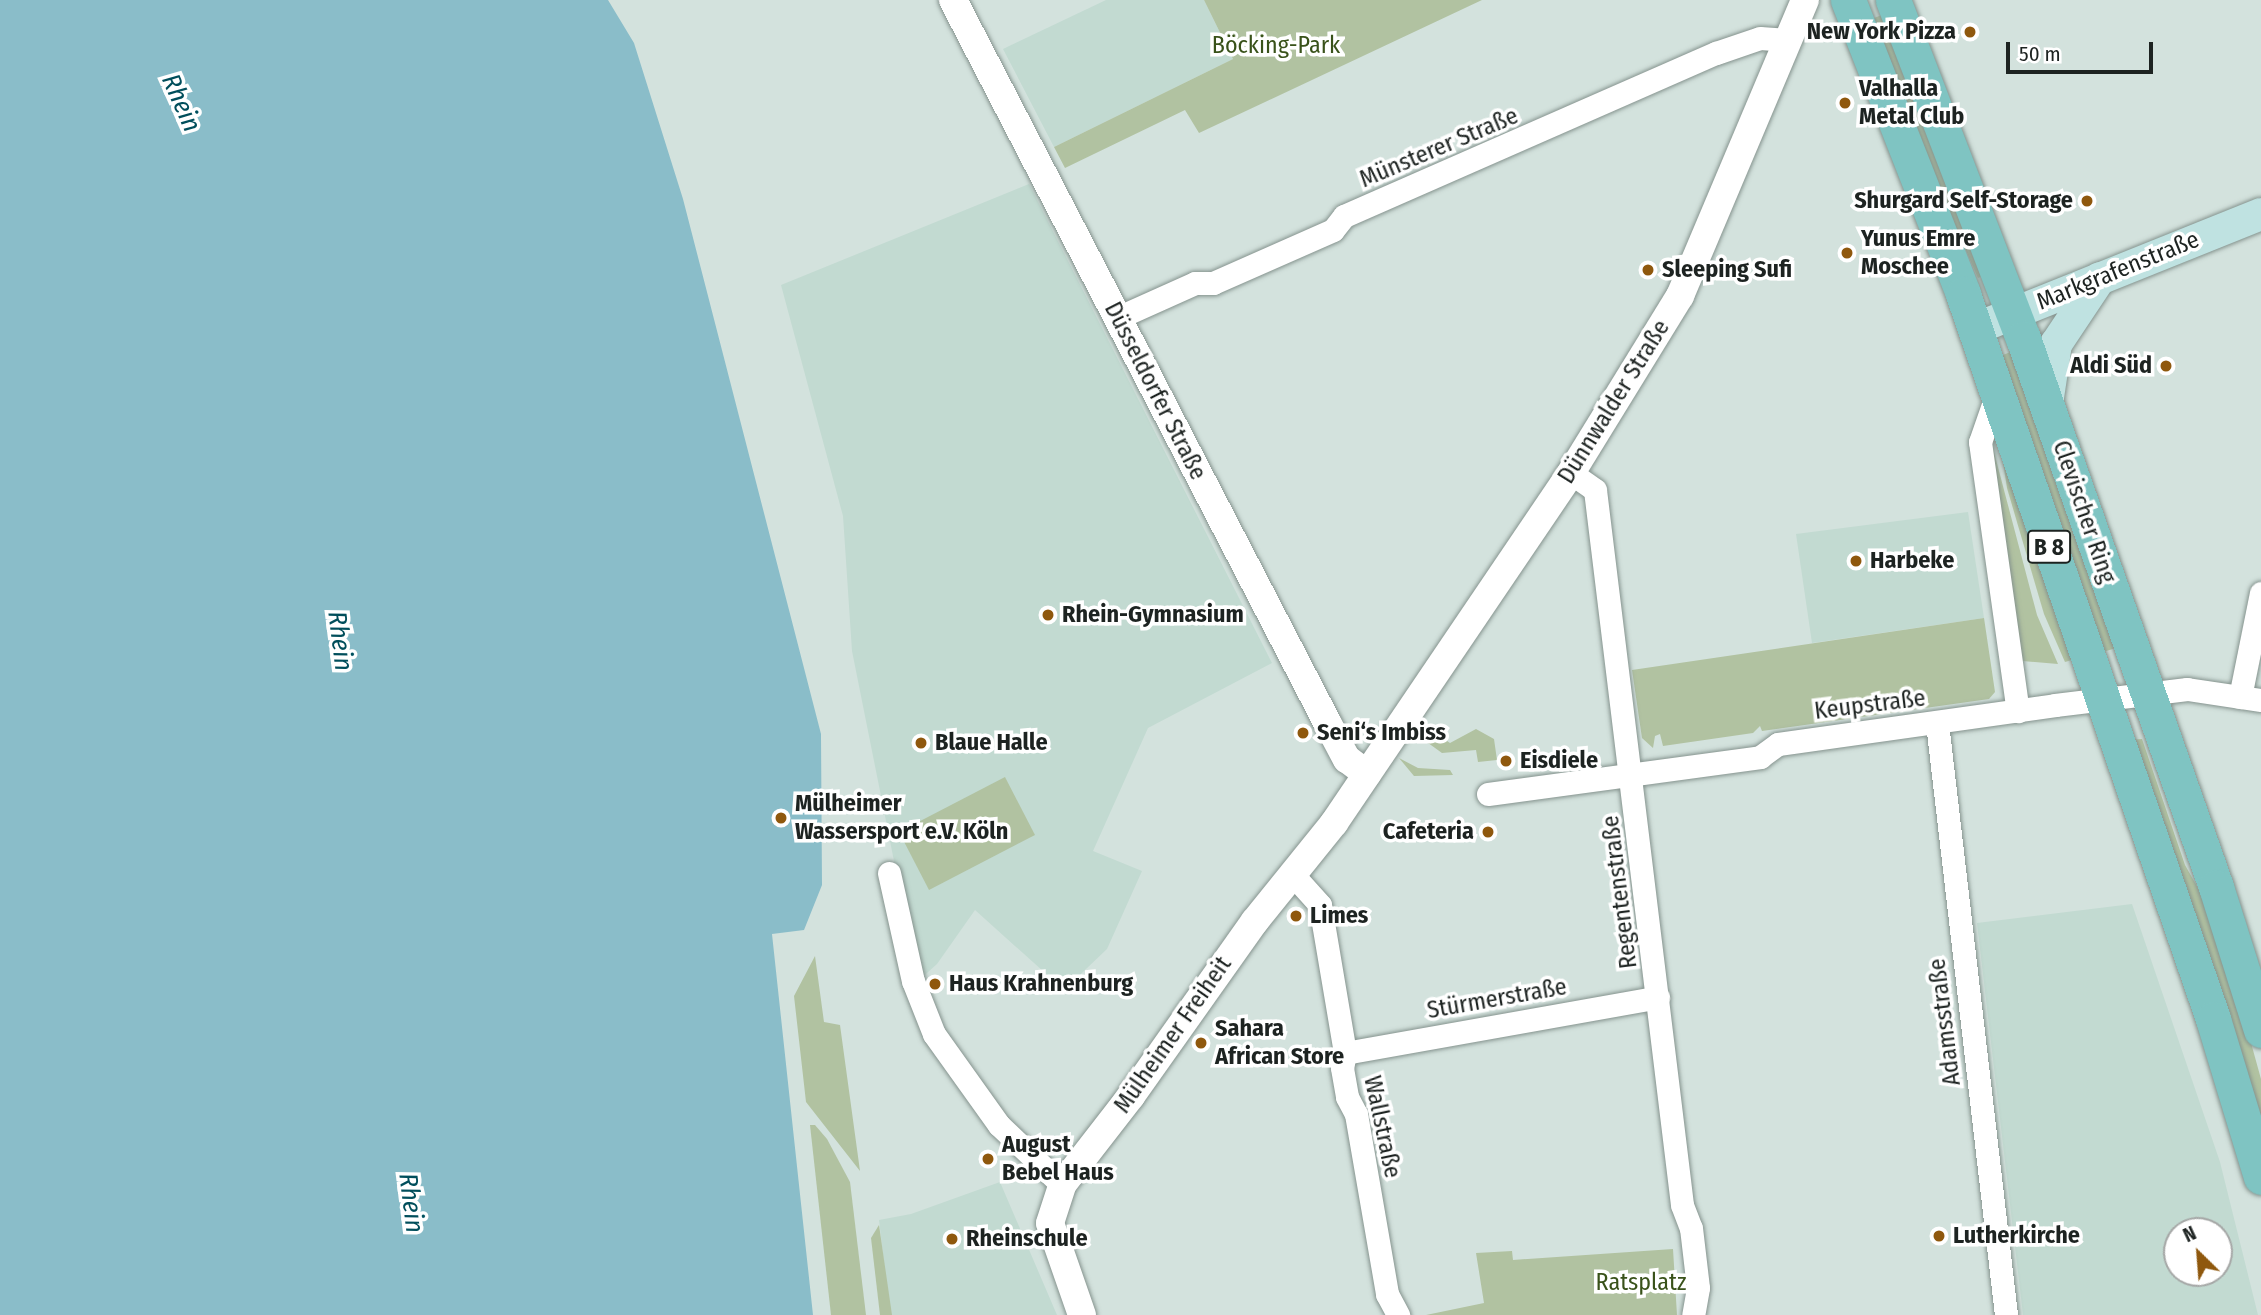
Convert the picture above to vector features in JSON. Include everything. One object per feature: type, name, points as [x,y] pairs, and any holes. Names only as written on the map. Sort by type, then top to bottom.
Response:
[{"type":"main road","name":"Clevischer Ring","points":[[1848,0],[1975,329],[2213,1019],[2261,1177]]},
{"type":"main road","name":"Clevischer Ring","points":[[1893,0],[2014,313],[2148,694],[2261,1030]]},
{"type":"main road","name":"Markgrafenstraße","points":[[1975,329],[2261,214]]},
{"type":"main road","points":[[2047,406],[2056,344],[2099,278]]},
{"type":"street","name":"Düsseldorfer Straße","points":[[953,0],[1328,724],[1347,759],[1367,774]]},
{"type":"street","name":"Dünnwalder Straße","points":[[1367,774],[1571,473],[1680,296],[1805,0]]},
{"type":"street","name":"Münsterer Straße","points":[[1117,318],[1195,283],[1213,283],[1333,230],[1344,216],[1716,53],[1760,37],[1788,40]]},
{"type":"street","points":[[1997,393],[1980,442],[2018,711]]},
{"type":"street","name":"Regentenstraße","points":[[1571,473],[1595,490],[1633,776],[1682,1205],[1691,1228],[1698,1289],[1693,1315]]},
{"type":"street","points":[[2250,698],[2261,593]]},
{"type":"street","name":"Keupstraße","points":[[1488,794],[1760,757],[1779,744],[2148,694],[2187,690],[2250,698]]},
{"type":"street","name":"Adamsstraße","points":[[1937,723],[2006,1315]]},
{"type":"street","name":"Mülheimer Freiheit","points":[[1082,1315],[1053,1244],[1050,1223],[1062,1185],[1131,1096],[1255,920],[1294,876],[1367,774]]},
{"type":"street","points":[[888,873],[913,981],[934,1034],[999,1125],[1062,1185]]},
{"type":"street","name":"Wallstraße","points":[[1294,876],[1320,905],[1345,1053],[1342,1068],[1347,1097],[1356,1114],[1387,1294],[1398,1315]]},
{"type":"street","name":"Stürmerstraße","points":[[1345,1053],[1658,997]]},
{"type":"shaded area","points":[[1106,0],[1204,0],[1233,59],[1054,147],[1003,49]]},
{"type":"shaded area","name":"Rhein-Gymnasium","points":[[1029,184],[1272,663],[1148,728],[1093,851],[1142,871],[1107,949],[1064,990],[975,910],[937,964],[918,981],[852,651],[843,516],[781,285]]},
{"type":"shaded area","name":"Harbeke","points":[[1968,512],[1984,618],[1812,643],[1796,534]]},
{"type":"shaded area","points":[[2132,904],[2220,1162],[2258,1315],[2023,1315],[1977,923]]},
{"type":"shaded area","name":"Rheinschule","points":[[1000,1182],[1057,1315],[890,1315],[879,1220],[911,1214]]},
{"type":"green space","name":"Böcking-Park","points":[[1204,0],[1482,0],[1199,133],[1185,110],[1065,168],[1054,147],[1233,59]]},
{"type":"green space","points":[[1882,15],[1985,275],[1978,278],[1866,21]]},
{"type":"green space","points":[[2013,351],[2116,648],[2103,652],[1998,357]]},
{"type":"green space","points":[[1990,437],[2037,615],[2058,664],[2022,661]]},
{"type":"green space","points":[[2000,442],[2075,659],[2065,662],[2044,614],[2007,488]]},
{"type":"green space","points":[[1984,618],[1995,692],[1989,699],[1762,731],[1760,726],[1753,733],[1663,746],[1660,734],[1655,736],[1653,748],[1642,738],[1632,670]]},
{"type":"green space","points":[[1476,729],[1494,739],[1497,760],[1478,762],[1476,750],[1442,753],[1424,740],[1431,730],[1450,743]]},
{"type":"green space","points":[[2142,739],[2185,865],[2208,906],[2240,1003],[2261,1079],[2261,1121],[2127,740]]},
{"type":"green space","points":[[1399,758],[1418,768],[1450,770],[1453,775],[1414,776]]},
{"type":"green space","points":[[1005,777],[1035,835],[929,890],[899,832]]},
{"type":"green space","points":[[815,956],[824,1022],[840,1025],[860,1171],[806,1102],[794,996]]},
{"type":"green space","points":[[810,1125],[815,1125],[827,1139],[850,1182],[866,1315],[831,1315]]},
{"type":"green space","points":[[879,1225],[892,1315],[880,1315],[871,1238]]},
{"type":"green space","name":"Ratsplatz","points":[[1673,1249],[1677,1315],[1426,1315],[1484,1303],[1476,1253],[1512,1251],[1513,1260]]},
{"type":"water","name":"Rhein","points":[[0,0],[608,0],[634,43],[683,199],[821,734],[822,885],[804,930],[772,934],[813,1315],[0,1315]]},
{"type":"place","name":"New York Pizza","points":[[1970,32]]},
{"type":"place","name":"Valhalla Metal Club","points":[[1845,103]]},
{"type":"place","name":"Shurgard Self-Storage","points":[[2087,201]]},
{"type":"place","name":"Yunus Emre Moschee","points":[[1847,253]]},
{"type":"place","name":"Sleeping Sufi","points":[[1648,270]]},
{"type":"place","name":"Aldi Süd","points":[[2166,366]]},
{"type":"place","name":"Harbeke","points":[[1856,561]]},
{"type":"place","name":"Rhein-Gymnasium","points":[[1048,615]]},
{"type":"place","name":"Seni‘s Imbiss","points":[[1303,733]]},
{"type":"place","name":"Blaue Halle","points":[[921,743]]},
{"type":"place","name":"Eisdiele","points":[[1506,761]]},
{"type":"place","name":"Mülheimer Wassersport e.V. Köln","points":[[781,818]]},
{"type":"place","name":"Cafeteria","points":[[1488,832]]},
{"type":"place","name":"Limes","points":[[1296,916]]},
{"type":"place","name":"Haus Krahnenburg","points":[[935,984]]},
{"type":"place","name":"Sahara African Store","points":[[1201,1043]]},
{"type":"place","name":"August Bebel Haus","points":[[988,1159]]},
{"type":"place","name":"Lutherkirche","points":[[1939,1236]]},
{"type":"place","name":"Rheinschule","points":[[952,1239]]}]
